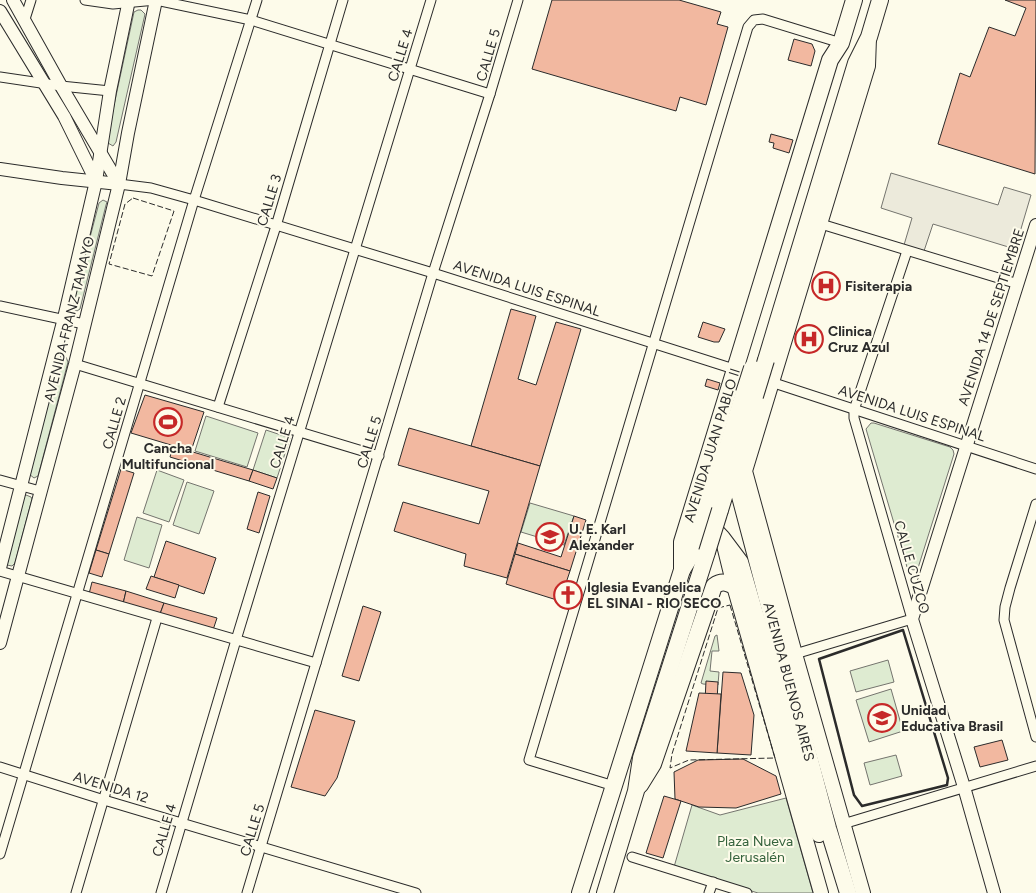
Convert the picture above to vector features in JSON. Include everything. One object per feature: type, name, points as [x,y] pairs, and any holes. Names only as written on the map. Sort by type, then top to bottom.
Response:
[{"type":"highway","name":"AVENIDA JUAN PABLO II","points":[[580,893],[682,570],[682,542],[830,60],[841,43],[854,0]]},
{"type":"highway","name":"AVENIDA JUAN PABLO II","points":[[605,893],[636,791],[641,758],[720,510],[739,470],[750,394],[761,358],[856,63],[869,37],[880,0]]},
{"type":"highway","points":[[761,358],[846,61],[841,43]]},
{"type":"highway","points":[[682,570],[696,547],[750,394]]},
{"type":"highway","name":"AVENIDA BUENOS AIRES","points":[[739,470],[828,828],[848,893]]},
{"type":"highway","name":"AVENIDA BUENOS AIRES","points":[[705,520],[722,538],[740,562],[836,893]]},
{"type":"highway","points":[[636,791],[652,764],[714,586],[720,582],[727,582],[734,586]]},
{"type":"main road","points":[[13,0],[119,184]]},
{"type":"main road","name":"AVENIDA FRANZ TAMAYO","points":[[0,643],[75,364],[119,184],[156,0]]},
{"type":"main road","name":"AVENIDA FRANZ TAMAYO","points":[[0,570],[64,318],[96,181],[110,91],[129,1]]},
{"type":"main road","points":[[0,11],[64,116],[96,181]]},
{"type":"main road","name":"AVENIDA JUAN PABLO II","points":[[739,470],[772,383],[821,224],[868,66],[869,37]]},
{"type":"main road","points":[[87,128],[92,132],[96,132],[101,130],[104,124]]},
{"type":"main road","name":"AVENIDA LUIS ESPINAL","points":[[0,170],[119,184]]},
{"type":"main road","name":"AVENIDA 14 DE SEPTIEMBRE","points":[[912,619],[1036,225]]},
{"type":"main road","name":"AVENIDA BUENOS AIRES","points":[[739,470],[795,654],[863,893]]},
{"type":"main road","name":"AVENIDA BUENOS AIRES","points":[[722,538],[821,893]]},
{"type":"main road","name":"CALLE CUZCO","points":[[912,619],[994,893]]},
{"type":"street","points":[[24,18],[31,0]]},
{"type":"street","points":[[85,0],[113,4],[129,1],[156,0],[251,20],[490,94]]},
{"type":"street","name":"CALLE 2","points":[[0,854],[194,200],[257,0]]},
{"type":"street","name":"CALLE 3","points":[[218,407],[276,226],[343,0]]},
{"type":"street","name":"CALLE 4","points":[[161,893],[431,0]]},
{"type":"street","name":"CALLE 5","points":[[247,893],[433,273],[518,0]]},
{"type":"street","points":[[614,786],[529,760],[748,27],[754,20],[763,20],[841,43]]},
{"type":"street","points":[[0,77],[110,91]]},
{"type":"street","name":"AVENIDA LUIS ESPINAL","points":[[119,184],[151,188],[356,249],[735,370],[1036,469]]},
{"type":"street","points":[[821,224],[1018,284]]},
{"type":"street","name":"CALLE CUZCO","points":[[907,251],[854,410],[857,431],[912,619]]},
{"type":"street","points":[[0,306],[64,318],[84,324]]},
{"type":"street","points":[[75,364],[379,456]]},
{"type":"street","points":[[0,480],[40,491]]},
{"type":"street","points":[[1036,504],[1007,598],[1004,620],[1033,715],[1036,737]]},
{"type":"street","points":[[0,570],[78,595],[316,664]]},
{"type":"street","points":[[76,893],[157,618]]},
{"type":"street","points":[[795,654],[912,619]]},
{"type":"street","points":[[843,824],[1036,766]]},
{"type":"street","name":"AVENIDA 12","points":[[0,767],[416,893]]},
{"type":"street","points":[[632,857],[747,893]]},
{"type":"street","points":[[709,893],[712,882]]},
{"type":"green space","points":[[138,10],[145,14],[116,142],[113,146],[108,143],[107,138],[134,12]]},
{"type":"green space","points":[[103,200],[107,202],[80,309],[77,311],[72,306],[99,203]]},
{"type":"green space","points":[[66,357],[68,362],[38,476],[34,478],[29,474],[60,358]]},
{"type":"green space","points":[[206,416],[258,433],[247,467],[195,451]]},
{"type":"green space","points":[[871,423],[950,447],[953,450],[954,454],[918,568],[915,570],[907,567],[866,429]]},
{"type":"green space","points":[[266,430],[290,438],[277,478],[253,470]]},
{"type":"green space","points":[[157,470],[184,480],[169,522],[143,513]]},
{"type":"green space","points":[[187,482],[214,491],[199,534],[173,525]]},
{"type":"green space","points":[[26,495],[32,499],[15,563],[12,566],[7,565],[23,497]]},
{"type":"green space","points":[[530,503],[574,516],[564,545],[521,532]]},
{"type":"green space","points":[[137,517],[162,525],[149,568],[124,560]]},
{"type":"green space","points":[[717,635],[719,651],[712,651],[710,671],[719,672],[718,685],[703,684],[701,683],[715,636]]},
{"type":"green space","points":[[888,660],[894,682],[856,692],[850,671]]},
{"type":"green space","points":[[891,689],[903,731],[869,742],[856,700]]},
{"type":"green space","points":[[896,755],[902,776],[870,785],[864,763]]},
{"type":"green space","name":"Plaza Nueva Jerusalén","points":[[786,798],[813,893],[758,893],[674,867],[692,805],[720,815]]},
{"type":"shaded area","points":[[891,173],[998,205],[1004,187],[1031,195],[1015,249],[933,224],[924,251],[904,245],[912,218],[881,208]]},
{"type":"building","points":[[552,0],[679,0],[721,12],[717,24],[728,27],[706,105],[680,97],[676,111],[532,69]]},
{"type":"building","points":[[1005,0],[1036,0],[1035,174],[938,144],[960,73],[970,77],[989,27],[1015,36],[1026,8]]},
{"type":"building","points":[[794,39],[812,44],[815,51],[811,66],[788,60]]},
{"type":"building","points":[[771,134],[793,140],[789,153],[773,148],[774,143],[769,142]]},
{"type":"building","points":[[511,309],[536,316],[518,379],[536,385],[556,322],[581,329],[540,466],[471,446]]},
{"type":"building","points":[[703,322],[725,329],[719,342],[698,337]]},
{"type":"building","points":[[707,379],[720,383],[718,390],[705,386]]},
{"type":"building","name":"Cancha Multifuncional","points":[[145,395],[204,412],[191,451],[131,433]]},
{"type":"building","points":[[409,428],[540,466],[507,578],[464,566],[466,554],[394,531],[403,502],[479,524],[489,491],[398,465]]},
{"type":"building","points":[[173,446],[253,470],[249,481],[170,457]]},
{"type":"building","points":[[121,469],[134,473],[109,554],[96,550]]},
{"type":"building","points":[[253,470],[277,478],[273,489],[249,481]]},
{"type":"building","points":[[258,492],[270,496],[259,533],[247,529]]},
{"type":"building","points":[[574,516],[586,520],[570,571],[515,554],[518,543],[561,557]]},
{"type":"building","points":[[166,541],[216,558],[204,594],[154,577]]},
{"type":"building","points":[[96,550],[109,554],[102,577],[89,573]]},
{"type":"building","name":"Iglesia Evangelica EL SINAI - RIO SECO","points":[[515,554],[570,571],[560,601],[506,584]]},
{"type":"building","points":[[151,576],[179,585],[175,598],[146,589]]},
{"type":"building","points":[[92,582],[126,591],[123,604],[89,594]]},
{"type":"building","points":[[126,591],[164,603],[160,614],[123,604]]},
{"type":"building","points":[[164,603],[217,618],[213,630],[160,614]]},
{"type":"building","points":[[363,606],[381,612],[359,681],[342,676]]},
{"type":"building","points":[[723,672],[741,673],[754,715],[751,755],[717,753]]},
{"type":"building","points":[[706,681],[718,682],[716,721],[704,721]]},
{"type":"building","points":[[699,693],[721,694],[717,753],[686,751]]},
{"type":"building","points":[[315,710],[355,721],[337,778],[325,796],[291,787]]},
{"type":"building","points":[[1002,740],[1008,760],[980,767],[974,747]]},
{"type":"building","points":[[743,759],[776,776],[781,794],[736,808],[699,807],[675,799],[674,772],[698,760]]},
{"type":"building","points":[[664,796],[681,801],[663,858],[646,853]]},
{"type":"fence","points":[[133,198],[174,211],[152,276],[109,264],[125,204],[133,198]]},
{"type":"fence","points":[[730,605],[775,758],[689,760],[670,768],[672,754],[718,608],[730,605]]},
{"type":"wall","points":[[903,630],[948,778],[947,785],[862,806],[854,795],[819,659],[903,630]]},
{"type":"place","name":"Fisiterapia","points":[[826,286]]},
{"type":"place","name":"Clinica Cruz Azul","points":[[809,339]]},
{"type":"place","name":"Cancha Multifuncional","points":[[168,422]]},
{"type":"place","name":"U. E. Karl Alexander","points":[[550,537]]},
{"type":"place","name":"Iglesia Evangelica EL SINAI - RIO SECO","points":[[568,595]]},
{"type":"place","name":"Unidad Educativa Brasil","points":[[882,718]]}]
